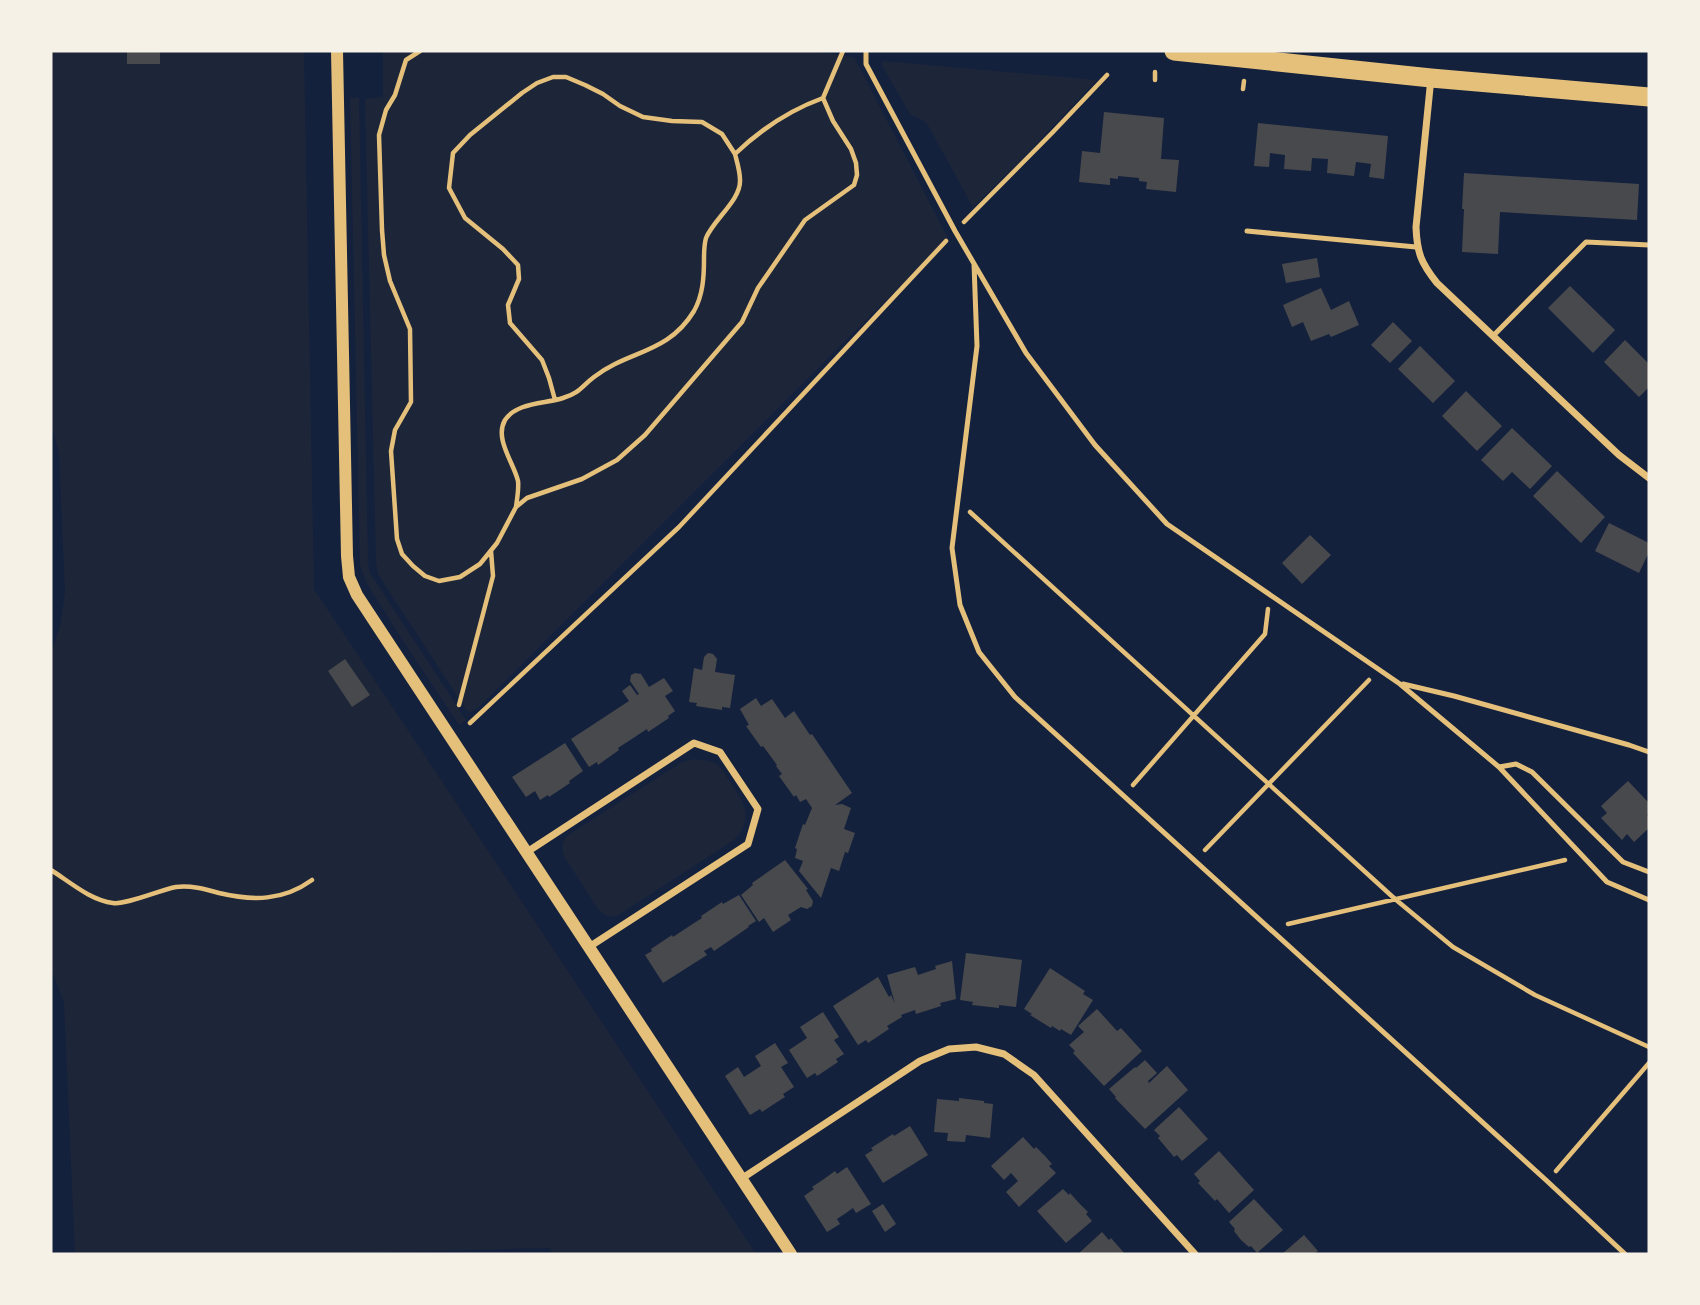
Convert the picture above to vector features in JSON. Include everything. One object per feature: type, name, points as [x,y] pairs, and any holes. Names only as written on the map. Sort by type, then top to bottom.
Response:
[{"type":"highway","points":[[1174,51],[1205,52],[1431,78],[1649,97]]},
{"type":"street","points":[[337,51],[346,556],[349,578],[364,606],[791,1254]]},
{"type":"street","points":[[1431,78],[1416,227],[1416,247],[1424,268],[1437,284],[1619,455],[1649,478]]},
{"type":"street","points":[[527,852],[694,743],[720,752],[758,809],[748,844],[589,947]]},
{"type":"street","points":[[741,1179],[920,1061],[949,1049],[976,1047],[1004,1054],[1034,1075],[1195,1254]]},
{"type":"lane","points":[[866,51],[866,64],[955,231],[1026,353],[1095,445],[1167,524],[1400,684],[1499,768],[1607,883],[1649,900]]},
{"type":"lane","points":[[1247,231],[1416,247]]},
{"type":"lane","points":[[1493,336],[1586,242],[1649,245]]},
{"type":"lane","points":[[974,264],[977,346],[952,548],[960,605],[979,652],[1015,697],[1625,1254]]},
{"type":"lane","points":[[1400,684],[1454,696],[1649,752]]},
{"type":"lane","points":[[1499,768],[1516,764],[1532,772],[1623,862],[1649,872]]},
{"type":"path","points":[[420,51],[406,60],[379,135],[384,255],[390,281],[410,329],[411,402],[395,430],[391,451],[397,539],[402,554],[413,566],[425,576],[439,581],[460,577],[480,564],[497,543],[516,507],[527,498],[582,479],[617,460],[645,435],[742,322],[758,288],[805,220],[854,185],[856,163],[823,98]]},
{"type":"path","points":[[734,154],[756,134],[805,105],[823,98],[843,51]]},
{"type":"path","points":[[1155,72],[1155,80]]},
{"type":"path","points":[[470,723],[679,527],[955,231],[1107,75]]},
{"type":"path","points":[[516,507],[518,483],[503,443],[502,427],[506,419],[517,410],[564,398],[581,390],[593,377],[675,335],[694,311],[704,283],[705,243],[711,227],[739,192],[741,178],[734,154],[722,134],[702,122],[643,117],[566,77],[553,77],[537,83],[470,135],[453,153],[449,188],[465,218],[518,265],[519,279],[508,304],[510,323],[542,360],[555,400]]},
{"type":"path","points":[[1243,89],[1244,81]]},
{"type":"path","points":[[958,501],[1395,899],[1453,947],[1535,995],[1649,1047]]},
{"type":"path","points":[[459,705],[493,576],[491,550]]},
{"type":"path","points":[[1123,795],[1265,634],[1269,594]]},
{"type":"path","points":[[1195,861],[1380,669]]},
{"type":"path","points":[[1270,928],[1582,856]]},
{"type":"path","points":[[51,870],[96,898],[116,904],[178,886],[198,887],[255,899],[296,890],[312,880]]},
{"type":"path","points":[[1547,1181],[1649,1063]]},
{"type":"shaded area","points":[[51,51],[304,51],[314,589],[756,1254],[553,1254],[550,1248],[311,1254],[75,1254],[64,1003],[51,968],[51,654],[61,622],[65,592],[59,453],[51,423]]},
{"type":"shaded area","points":[[383,51],[811,51],[854,57],[948,238],[471,712],[467,711],[378,574],[376,562],[365,99],[383,97]]},
{"type":"shaded area","points":[[883,61],[1097,80],[973,207],[926,122],[910,114],[881,64]]},
{"type":"shaded area","points":[[350,98],[359,98],[368,563],[370,573],[466,720],[459,725],[367,584],[360,565]]},
{"type":"shaded area","points":[[695,759],[716,764],[735,790],[743,804],[746,818],[740,832],[734,840],[617,916],[605,914],[598,909],[565,858],[562,848],[564,841],[568,835],[682,762]]},
{"type":"building","points":[[127,51],[160,51],[160,64],[127,64]]},
{"type":"building","points":[[1104,112],[1164,118],[1161,159],[1179,160],[1176,192],[1146,189],[1147,182],[1139,181],[1139,178],[1118,176],[1118,179],[1110,178],[1110,185],[1079,182],[1082,151],[1100,153]]},
{"type":"building","points":[[1258,123],[1388,136],[1384,179],[1369,177],[1371,164],[1356,162],[1354,176],[1327,173],[1328,159],[1312,158],[1311,171],[1284,169],[1285,155],[1270,153],[1269,167],[1254,166]]},
{"type":"building","points":[[1464,173],[1639,184],[1637,220],[1500,212],[1498,254],[1462,252]]},
{"type":"building","points":[[1317,258],[1320,277],[1286,283],[1282,264]]},
{"type":"building","points":[[1570,286],[1615,330],[1593,353],[1548,308]]},
{"type":"building","points":[[1321,288],[1331,310],[1349,301],[1359,325],[1331,337],[1329,334],[1311,341],[1303,322],[1292,327],[1283,305]]},
{"type":"building","points":[[1393,322],[1412,341],[1390,363],[1371,345]]},
{"type":"building","points":[[1625,340],[1649,364],[1649,387],[1639,397],[1604,362]]},
{"type":"building","points":[[1420,346],[1455,381],[1433,403],[1398,369]]},
{"type":"building","points":[[1466,391],[1502,426],[1477,451],[1442,416]]},
{"type":"building","points":[[1512,428],[1552,466],[1530,489],[1512,472],[1503,481],[1481,460]]},
{"type":"building","points":[[1557,471],[1605,517],[1581,543],[1533,496]]},
{"type":"building","points":[[1609,523],[1649,543],[1649,552],[1639,573],[1595,551]]},
{"type":"building","points":[[1310,535],[1331,555],[1302,584],[1282,563]]},
{"type":"building","points":[[708,653],[717,659],[715,672],[735,675],[730,708],[722,707],[722,710],[696,706],[697,703],[689,702],[694,668],[702,670],[704,657]]},
{"type":"building","points":[[345,659],[370,695],[352,707],[328,671]]},
{"type":"building","points":[[641,674],[649,687],[664,678],[673,691],[665,696],[675,711],[648,732],[647,729],[618,748],[619,750],[598,765],[597,762],[589,767],[571,739],[629,701],[622,691],[630,685],[637,695],[639,694],[630,681],[631,675]]},
{"type":"building","points":[[756,698],[761,706],[772,699],[785,718],[794,711],[852,793],[835,805],[842,804],[851,808],[844,829],[855,833],[839,871],[831,868],[821,898],[799,871],[803,861],[795,858],[795,848],[803,824],[805,825],[812,808],[806,799],[800,802],[796,795],[794,797],[779,776],[782,774],[777,765],[746,726],[749,725],[740,709]]},
{"type":"building","points":[[565,743],[583,771],[549,797],[548,795],[540,800],[535,791],[526,797],[512,777]]},
{"type":"building","points":[[1628,781],[1649,803],[1649,828],[1634,842],[1627,834],[1622,840],[1601,818],[1607,813],[1601,806]]},
{"type":"building","points":[[785,860],[808,889],[806,890],[813,901],[812,906],[807,909],[801,907],[788,915],[791,920],[773,932],[764,918],[759,922],[741,895],[752,883]]},
{"type":"building","points":[[739,895],[756,921],[714,951],[711,947],[704,951],[707,955],[663,983],[645,955],[722,902],[723,904]]},
{"type":"building","points":[[966,953],[1022,960],[1016,1007],[972,1005],[973,1002],[960,1000]]},
{"type":"building","points":[[952,961],[956,999],[916,1014],[915,1010],[901,1015],[902,1017],[887,1026],[889,1029],[868,1043],[866,1040],[858,1045],[833,1006],[878,977],[895,1004],[887,975],[915,967],[918,975]]},
{"type":"building","points":[[1050,968],[1085,991],[1083,994],[1093,1000],[1071,1035],[1061,1029],[1051,1028],[1024,1009]]},
{"type":"building","points":[[1097,1009],[1117,1031],[1121,1028],[1142,1051],[1104,1086],[1073,1053],[1075,1051],[1069,1045],[1084,1032],[1078,1026]]},
{"type":"building","points":[[823,1012],[839,1037],[834,1040],[844,1054],[836,1059],[838,1062],[817,1076],[815,1073],[807,1078],[789,1050],[807,1038],[800,1027]]},
{"type":"building","points":[[775,1043],[788,1063],[781,1067],[794,1087],[783,1094],[785,1097],[762,1112],[760,1109],[750,1115],[725,1076],[738,1067],[744,1077],[761,1066],[755,1056]]},
{"type":"building","points":[[1145,1060],[1157,1073],[1149,1083],[1167,1066],[1188,1090],[1145,1129],[1109,1089]]},
{"type":"building","points":[[959,1098],[993,1104],[990,1138],[966,1135],[965,1142],[947,1141],[948,1133],[934,1132],[937,1099],[959,1101]]},
{"type":"building","points":[[1179,1107],[1208,1139],[1182,1161],[1177,1155],[1174,1157],[1154,1130]]},
{"type":"building","points":[[910,1126],[928,1155],[883,1183],[865,1155],[873,1150],[871,1148]]},
{"type":"building","points":[[1023,1137],[1045,1156],[1056,1173],[1019,1207],[1006,1192],[1018,1181],[1011,1173],[1004,1180],[991,1166]]},
{"type":"building","points":[[1219,1151],[1254,1190],[1229,1213],[1198,1183],[1200,1181],[1194,1174]]},
{"type":"building","points":[[847,1167],[871,1204],[856,1213],[853,1208],[837,1219],[840,1224],[827,1232],[804,1196],[835,1171],[837,1174]]},
{"type":"building","points":[[1063,1189],[1088,1212],[1086,1214],[1092,1221],[1066,1243],[1037,1211]]},
{"type":"building","points":[[1254,1199],[1283,1230],[1257,1253],[1241,1240],[1229,1222]]},
{"type":"building","points":[[883,1204],[896,1224],[885,1232],[872,1211]]},
{"type":"building","points":[[1102,1232],[1125,1254],[1078,1254]]},
{"type":"building","points":[[1304,1235],[1318,1251],[1314,1254],[1282,1254]]}]
